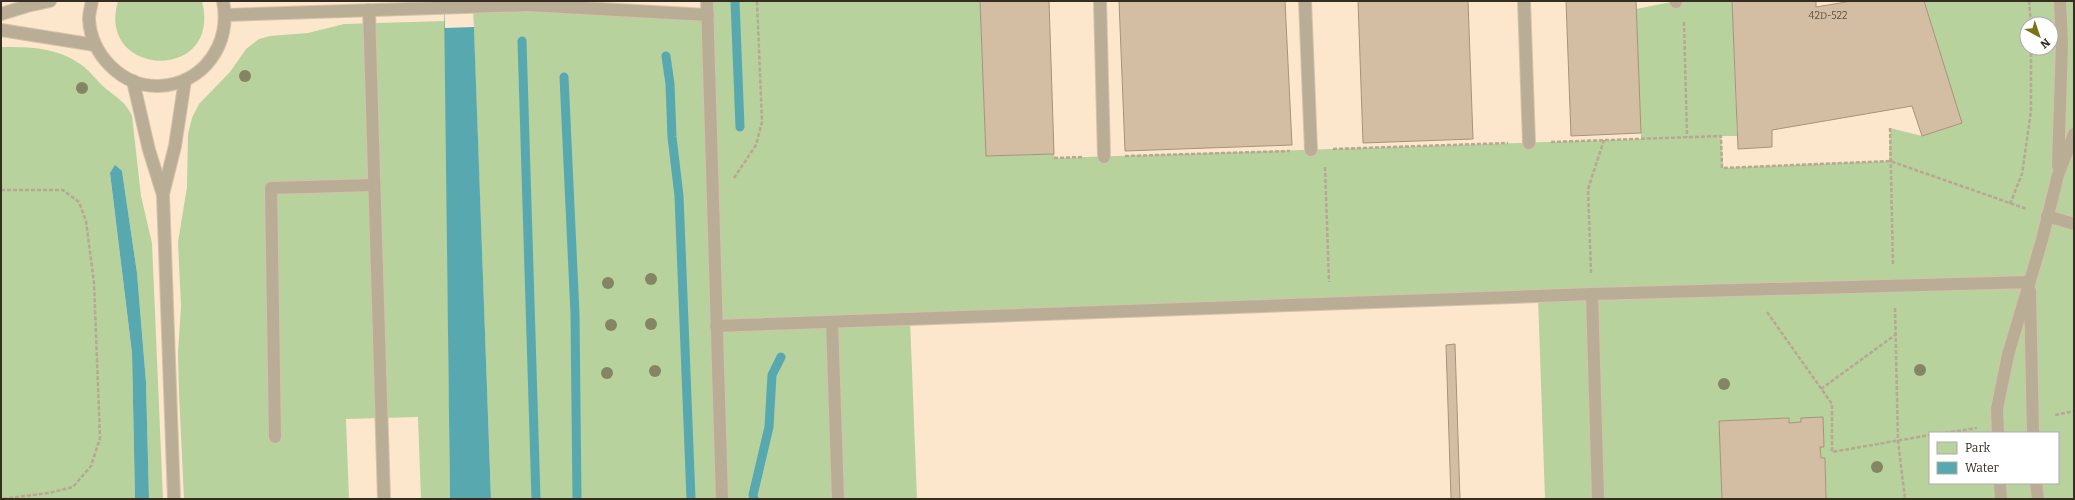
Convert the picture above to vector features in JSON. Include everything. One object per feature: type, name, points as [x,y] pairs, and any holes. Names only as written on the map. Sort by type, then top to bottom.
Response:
[{"type":"lane","points":[[1,14],[50,1]]},
{"type":"lane","points":[[92,1],[89,19],[95,45],[110,67],[133,81],[159,86],[185,80],[207,65],[222,42],[226,15],[223,1]]},
{"type":"lane","points":[[528,5],[554,1]]},
{"type":"lane","points":[[707,1],[722,499]]},
{"type":"lane","points":[[1100,1],[1104,157]]},
{"type":"lane","points":[[1305,1],[1311,150]]},
{"type":"lane","points":[[1524,1],[1529,143]]},
{"type":"lane","points":[[2058,175],[2062,43],[2060,1]]},
{"type":"lane","points":[[226,15],[528,5],[708,15]]},
{"type":"lane","points":[[369,10],[384,499]]},
{"type":"lane","points":[[1,30],[95,45]]},
{"type":"lane","points":[[174,499],[163,195],[174,146],[185,80]]},
{"type":"lane","points":[[133,81],[149,150],[163,195]]},
{"type":"lane","points":[[1998,432],[1997,409],[2008,355],[2030,282],[2058,175],[2074,134]]},
{"type":"lane","points":[[275,437],[271,188],[374,185]]},
{"type":"lane","points":[[2047,216],[2074,224]]},
{"type":"lane","points":[[716,326],[1592,294],[2030,282]]},
{"type":"lane","points":[[2030,282],[2033,348],[2033,432]]},
{"type":"lane","points":[[1592,294],[1598,499]]},
{"type":"lane","points":[[832,322],[838,499]]},
{"type":"lane","points":[[2000,484],[2001,499]]},
{"type":"lane","points":[[2036,484],[2038,499]]},
{"type":"path","points":[[714,194],[732,181],[756,145],[762,122],[757,1]]},
{"type":"path","points":[[2029,1],[2030,16]]},
{"type":"path","points":[[1676,2],[1684,18],[1687,138]]},
{"type":"path","points":[[2010,204],[2022,174],[2031,111],[2031,56]]},
{"type":"path","points":[[1890,128],[1898,441],[1905,499]]},
{"type":"path","points":[[1054,158],[1721,136],[1722,168],[1890,161],[2047,216]]},
{"type":"path","points":[[1592,294],[1588,190],[1604,140]]},
{"type":"path","points":[[1325,149],[1329,304]]},
{"type":"path","points":[[1,190],[63,190],[79,202],[86,221],[94,283],[100,438],[92,466],[73,486],[49,493],[1,499]]},
{"type":"path","points":[[1752,290],[1832,404],[1832,452],[1929,436]]},
{"type":"path","points":[[1821,389],[1895,335]]},
{"type":"green space","points":[[118,1],[202,1],[203,28],[194,46],[179,57],[159,61],[140,56],[124,45],[116,26]]},
{"type":"green space","points":[[707,1],[980,1],[986,156],[1054,154],[1055,158],[1641,139],[1636,9],[1676,1],[1732,1],[1737,136],[1721,136],[1723,168],[1889,161],[1890,128],[1922,136],[1962,123],[1924,1],[2074,1],[2074,499],[1826,499],[1825,458],[1821,458],[1820,447],[1824,446],[1823,417],[1801,418],[1801,422],[1789,423],[1789,418],[1719,421],[1722,499],[1545,499],[1538,297],[910,319],[917,499],[491,499],[473,7],[707,15]]},
{"type":"green space","points":[[445,21],[450,499],[421,499],[418,417],[346,419],[349,499],[184,499],[178,353],[181,306],[178,242],[187,187],[188,134],[192,118],[199,104],[230,72],[246,49],[259,39],[270,36],[308,33],[344,24]]},
{"type":"green space","points":[[1,47],[44,49],[64,55],[74,60],[86,68],[105,88],[120,100],[130,111],[132,116],[141,196],[152,243],[163,499],[149,499],[146,382],[137,273],[122,171],[110,174],[132,353],[135,499],[1,499]]},
{"type":"water","points":[[444,1],[473,1],[491,499],[450,499]]},
{"type":"water","points":[[115,165],[122,171],[137,273],[146,382],[149,499],[135,499],[132,353],[110,173]]},
{"type":"pier","points":[[444,1],[473,1],[474,27],[445,28]]},
{"type":"building","points":[[980,1],[1049,1],[1054,154],[986,156]]},
{"type":"building","points":[[1119,1],[1285,1],[1292,145],[1125,151]]},
{"type":"building","points":[[1358,1],[1468,1],[1473,139],[1363,143]]},
{"type":"building","points":[[1566,1],[1636,1],[1641,133],[1571,136]]},
{"type":"building","points":[[1732,1],[1816,1],[1816,7],[1852,1],[1924,1],[1962,123],[1922,136],[1912,106],[1772,130],[1772,147],[1738,149]]},
{"type":"building","points":[[1455,344],[1460,499],[1451,499],[1446,345]]},
{"type":"building","points":[[1823,417],[1824,447],[1820,447],[1821,458],[1825,458],[1826,499],[1722,499],[1719,421],[1789,418],[1789,423],[1801,422],[1801,418]]},
{"type":"waterway","points":[[735,1],[740,127]]},
{"type":"waterway","points":[[522,41],[536,499]]},
{"type":"waterway","points":[[666,56],[670,84],[672,137],[679,196],[691,499]]},
{"type":"waterway","points":[[564,77],[575,314],[577,499]]},
{"type":"waterway","points":[[754,499],[753,495],[769,427],[772,375],[781,357]]}]
